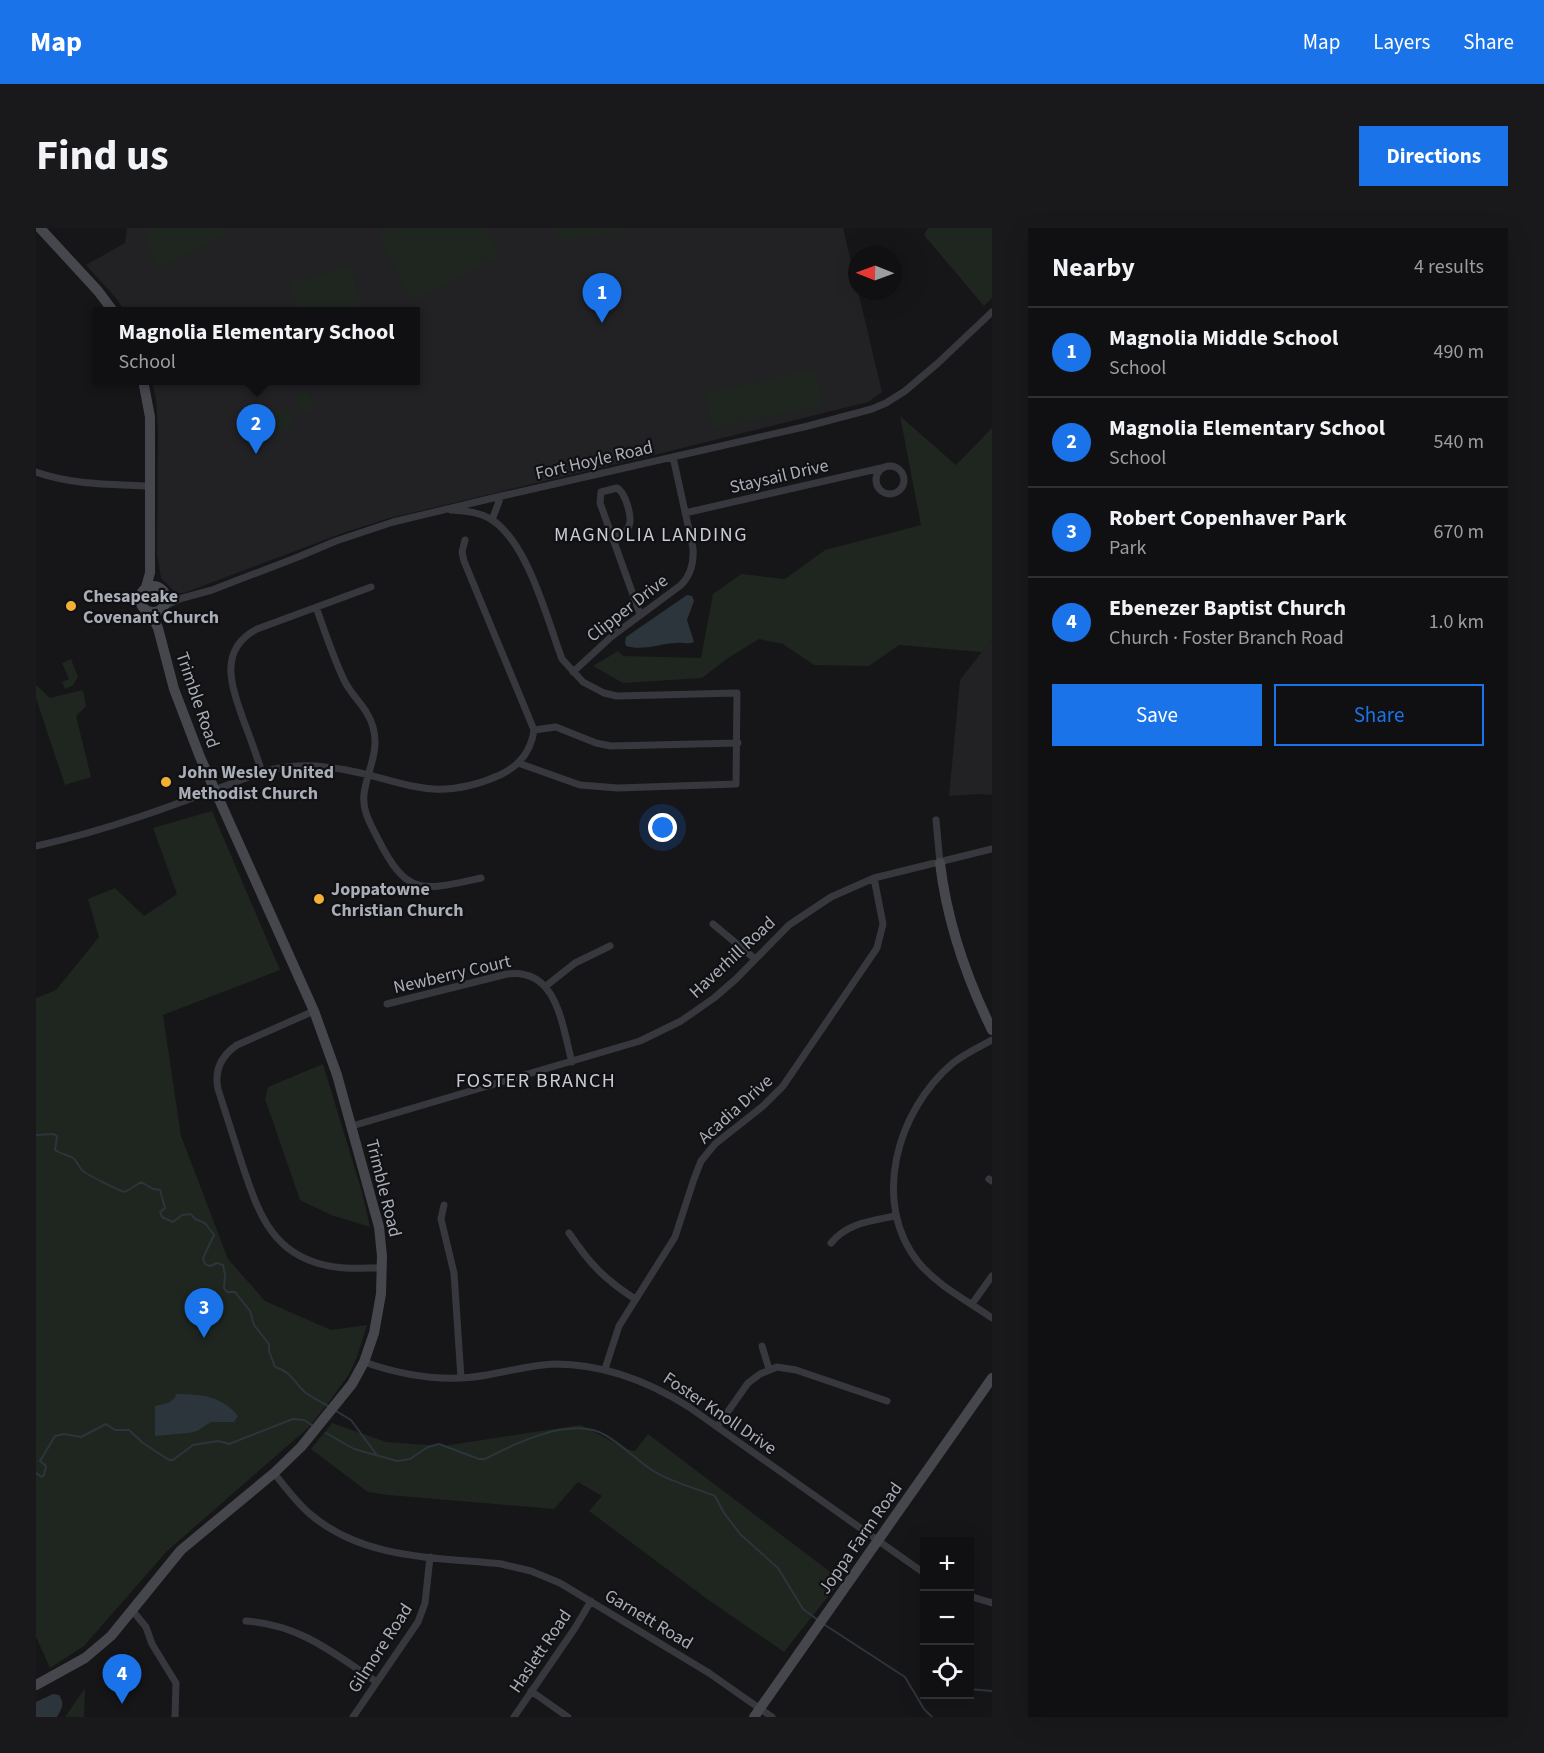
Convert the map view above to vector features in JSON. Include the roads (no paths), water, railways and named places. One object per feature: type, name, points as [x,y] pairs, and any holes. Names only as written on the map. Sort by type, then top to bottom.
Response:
[{"type":"street","points":[[40,228],[98,291],[109,307]]},
{"type":"street","name":"Fort Hoyle Road","points":[[164,607],[178,599],[212,590],[346,537],[387,524],[872,409],[905,391],[992,312]]},
{"type":"street","points":[[144,385],[150,417],[150,573],[146,587],[140,594],[140,603],[146,610],[154,612],[164,607],[162,590],[150,573]]},
{"type":"street","name":"Clipper Drive","points":[[573,672],[611,637],[681,585],[689,575],[693,555],[673,457]]},
{"type":"street","points":[[894,466],[902,472],[903,485],[897,492],[883,493],[876,486],[876,476],[881,468],[894,466]]},
{"type":"street","name":"Staysail Drive","points":[[685,513],[881,468]]},
{"type":"street","points":[[36,472],[61,480],[83,483],[149,486]]},
{"type":"street","points":[[612,539],[628,528],[630,523],[624,495],[617,488],[601,492],[600,503],[612,539],[640,614]]},
{"type":"street","points":[[492,520],[501,496]]},
{"type":"street","points":[[446,509],[471,512],[492,520],[514,542],[524,558],[562,659],[573,672],[593,688],[617,696],[737,693],[736,784],[618,789],[580,785],[518,763]]},
{"type":"street","points":[[36,846],[119,824],[262,771],[318,766],[413,788],[452,789],[486,781],[508,771],[530,748],[534,730],[464,561],[462,552],[465,540]]},
{"type":"street","points":[[146,587],[151,585],[178,599]]},
{"type":"street","points":[[262,771],[232,686],[230,669],[238,646],[250,633],[371,587]]},
{"type":"street","name":"Trimble Road","points":[[158,628],[164,607]]},
{"type":"street","points":[[316,607],[344,681],[373,723],[375,747],[364,794],[367,816],[395,870],[408,880],[426,887],[438,888],[481,878]]},
{"type":"street","name":"Trimble Road","points":[[36,1685],[85,1658],[111,1636],[181,1550],[274,1473],[307,1440],[352,1384],[364,1362],[378,1313],[382,1268],[381,1240],[376,1210],[337,1075],[314,1011],[215,790],[174,689],[158,628],[146,610]]},
{"type":"street","points":[[534,730],[556,727],[596,743],[611,746],[738,743]]},
{"type":"street","points":[[936,820],[946,900],[963,963],[992,1030]]},
{"type":"street","name":"Haverhill Road","points":[[352,1126],[640,1041],[681,1021],[721,993],[770,942],[800,916],[831,897],[874,878],[992,849]]},
{"type":"street","name":"Acadia Drive","points":[[605,1369],[619,1326],[675,1237],[694,1179],[705,1156],[715,1144],[763,1106],[783,1086],[877,948],[884,924],[874,878]]},
{"type":"street","points":[[713,924],[755,959]]},
{"type":"street","points":[[572,1062],[556,1006],[546,986],[575,963],[609,946]]},
{"type":"street","name":"Newberry Court","points":[[387,1004],[515,973],[534,977],[546,986]]},
{"type":"street","points":[[314,1011],[237,1045],[228,1052],[217,1070],[218,1089],[257,1208],[271,1233],[282,1244],[312,1262],[343,1268],[382,1268]]},
{"type":"street","points":[[992,1040],[953,1064],[928,1089],[903,1135],[896,1160],[893,1184],[895,1216],[904,1240],[919,1263],[934,1277],[992,1318]]},
{"type":"street","points":[[444,1206],[441,1219],[454,1273],[461,1378]]},
{"type":"street","points":[[831,1243],[839,1233],[855,1225],[895,1216]]},
{"type":"street","points":[[569,1233],[592,1266],[607,1280],[635,1299]]},
{"type":"street","points":[[972,1304],[992,1275]]},
{"type":"street","points":[[762,1346],[769,1369]]},
{"type":"street","name":"Foster Knoll Drive","points":[[364,1362],[412,1376],[461,1378],[545,1365],[569,1365],[605,1369],[636,1378],[657,1388],[717,1427],[920,1570]]},
{"type":"street","points":[[717,1427],[748,1383],[769,1369],[787,1368],[887,1401]]},
{"type":"street","name":"Joppa Farm Road","points":[[757,1713],[992,1378]]},
{"type":"street","name":"Garnett Road","points":[[274,1473],[305,1509],[336,1532],[380,1550],[501,1564],[551,1579],[709,1673],[757,1713],[772,1717]]},
{"type":"street","name":"Gilmore Road","points":[[353,1717],[411,1633],[422,1613],[427,1593],[430,1557]]},
{"type":"street","points":[[974,1598],[992,1603]]},
{"type":"street","name":"Haslett Road","points":[[514,1717],[591,1601]]},
{"type":"street","points":[[132,1610],[146,1627],[152,1644],[176,1683],[175,1717]]},
{"type":"street","points":[[246,1621],[282,1626],[306,1635],[377,1682]]},
{"type":"street","points":[[531,1691],[568,1717]]},
{"type":"waterway","points":[[36,1135],[54,1134],[57,1136],[55,1150],[73,1158],[85,1172],[117,1189],[125,1192],[141,1182],[160,1190],[165,1208],[160,1212],[162,1217],[173,1222],[182,1215],[191,1214],[195,1219],[205,1223],[214,1235],[203,1258],[205,1264],[223,1265],[224,1288],[227,1292],[235,1292],[250,1311],[254,1325],[269,1344],[275,1367],[289,1375],[306,1393],[328,1406]]},
{"type":"waterway","points":[[336,1411],[351,1420],[376,1454]]},
{"type":"waterway","name":"FOSTER BRANCH","points":[[36,1473],[42,1477],[44,1475],[46,1466],[40,1461],[55,1436],[64,1434],[81,1437],[106,1424],[115,1430],[129,1430],[143,1443],[169,1460],[173,1460],[193,1445],[218,1441],[229,1444],[293,1419],[304,1420],[313,1426]]},
{"type":"waterway","name":"FOSTER BRANCH","points":[[326,1433],[354,1449],[397,1461],[410,1459],[428,1447],[439,1444],[479,1459],[485,1459],[526,1440],[556,1431],[571,1428],[599,1432],[614,1440],[655,1472],[715,1496],[724,1513],[741,1535],[778,1568],[803,1609],[818,1620]]},
{"type":"waterway","name":"FOSTER BRANCH","points":[[825,1625],[905,1677],[924,1709],[932,1717]]},
{"type":"waterway","points":[[974,1689],[992,1691]]},
{"type":"place","name":"Magnolia Middle School","points":[[602,323]]},
{"type":"place","name":"Magnolia Elementary School","points":[[256,454]]},
{"type":"place","name":"Chesapeake Covenant Church","points":[[71,606]]},
{"type":"place","name":"John Wesley United Methodist Church","points":[[166,782]]},
{"type":"place","name":"Joppatowne Christian Church","points":[[319,899]]},
{"type":"place","name":"Robert Copenhaver Park","points":[[204,1338]]},
{"type":"place","name":"Ebenezer Baptist Church","points":[[122,1704]]},
{"type":"district","name":"MAGNOLIA LANDING","points":[[651,534]]},
{"type":"district","name":"FOSTER BRANCH","points":[[536,1080]]}]
